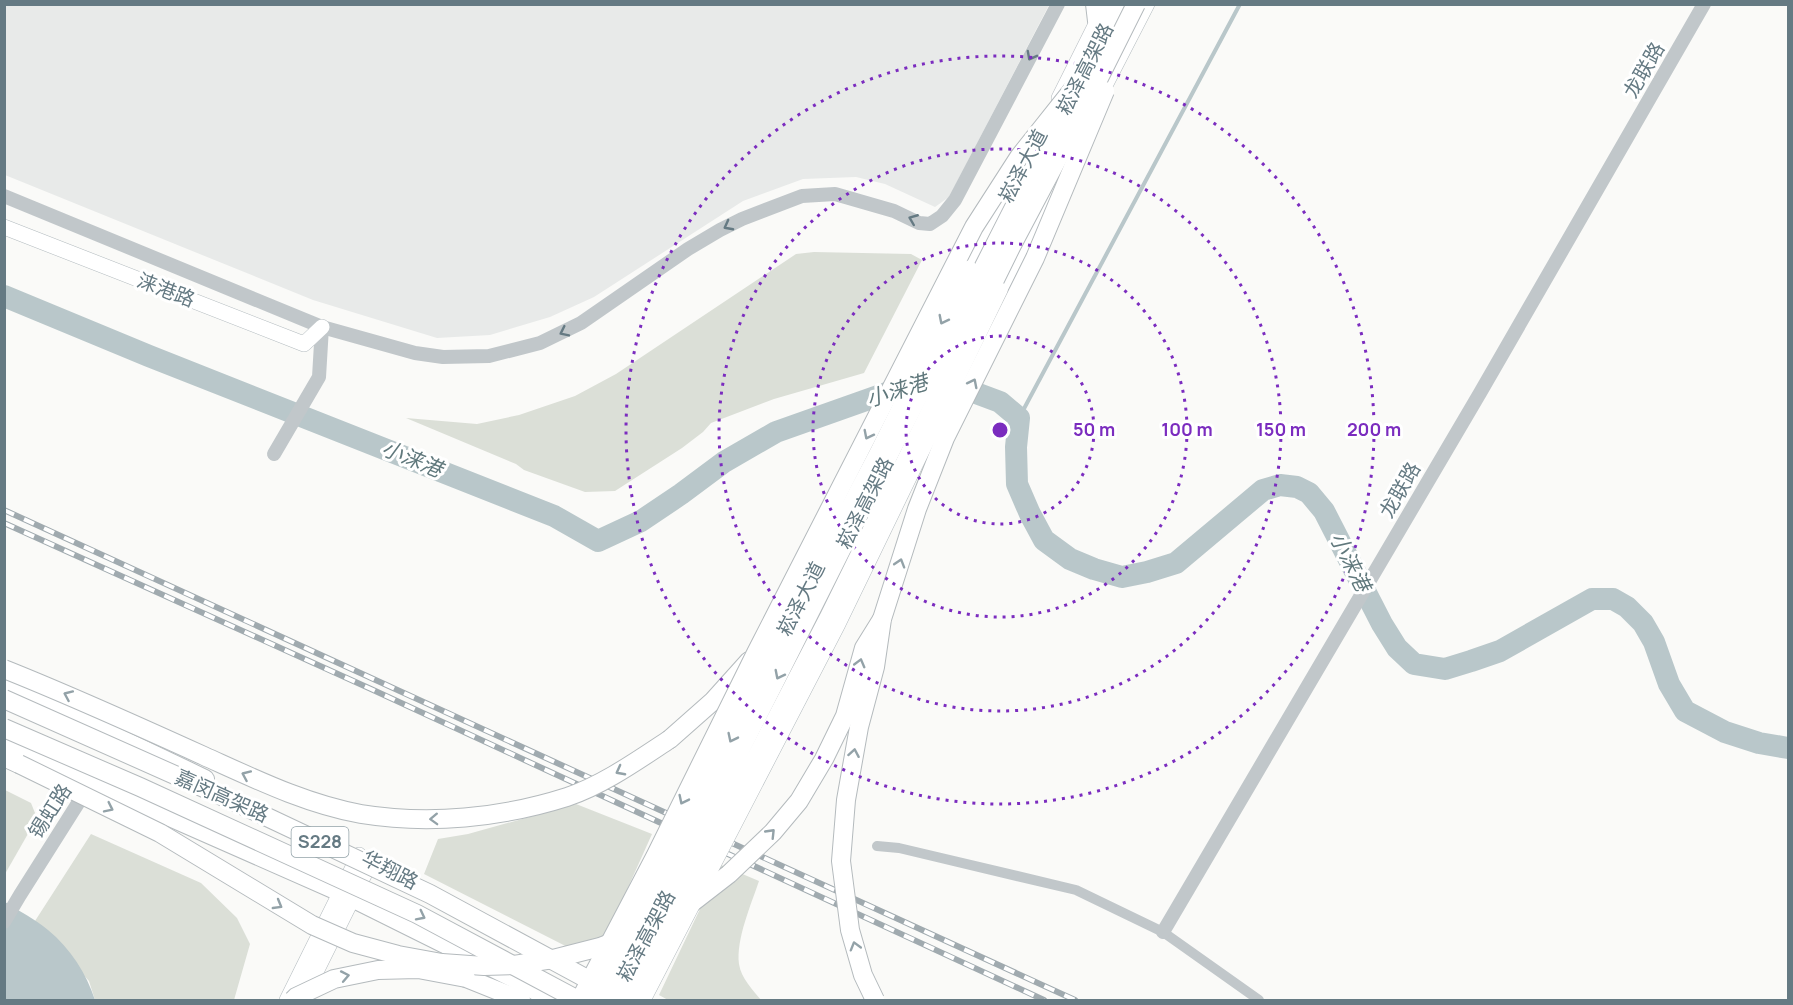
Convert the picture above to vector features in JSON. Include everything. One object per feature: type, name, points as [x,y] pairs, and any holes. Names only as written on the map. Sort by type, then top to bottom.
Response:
[{"type":"main road","name":"崧泽大道","points":[[595,1000],[677,847],[798,603],[877,453],[1096,13],[1106,4]]},
{"type":"main road","name":"崧泽高架路","points":[[612,1000],[688,855],[1119,4]]},
{"type":"main road","name":"崧泽高架路","points":[[629,1000],[829,617],[1012,245],[1136,4]]},
{"type":"main road","points":[[875,1000],[863,975],[850,930],[841,861],[846,800],[859,727],[875,667],[882,619],[917,509],[945,438],[1035,258],[1142,4]]},
{"type":"main road","name":"崧泽大道","points":[[643,1000],[838,624],[1000,290],[1147,4]]},
{"type":"main road","points":[[579,1000],[655,857],[756,653],[974,227],[1019,157],[1081,79]]},
{"type":"main road","name":"涞港路","points":[[4,227],[304,344],[322,327]]},
{"type":"main road","points":[[4,757],[159,833],[312,925],[353,943],[398,955],[453,964],[514,965],[553,959],[600,947],[653,926],[689,905],[729,874],[773,832],[799,801],[824,759],[845,716],[864,648],[882,619]]},
{"type":"main road","points":[[4,669],[55,689],[310,802],[360,814],[411,820],[466,818],[512,810],[568,796],[623,770],[670,739],[713,701],[756,653]]},
{"type":"main road","name":"华翔路","points":[[4,683],[365,858],[643,1000]]},
{"type":"main road","name":"嘉闵高架路","points":[[4,699],[231,800],[430,894],[629,1000]]},
{"type":"main road","name":"嘉闵高架路","points":[[4,728],[151,792],[417,914],[579,1000]]},
{"type":"main road","points":[[4,744],[347,895],[519,981],[551,1000]]},
{"type":"main road","points":[[302,1000],[365,858]]},
{"type":"main road","points":[[286,1000],[347,895]]},
{"type":"main road","points":[[293,1000],[334,979],[378,970],[418,969],[466,978],[520,1000]]},
{"type":"street","points":[[4,196],[322,327],[415,353],[442,357],[489,356],[540,343],[581,323],[688,249],[720,230],[802,196],[835,194],[894,211],[919,223],[930,224],[942,216],[955,201],[1058,4]]},
{"type":"street","name":"龙联路","points":[[1163,932],[1480,393],[1704,4]]},
{"type":"street","points":[[274,454],[319,377],[322,327]]},
{"type":"street","name":"锡虹路","points":[[4,922],[92,782]]},
{"type":"street","points":[[877,846],[899,848],[1076,890],[1163,932],[1259,1000]]},
{"type":"shaded area","points":[[4,5],[1049,5],[949,197],[935,207],[885,184],[856,177],[803,179],[743,201],[594,297],[550,317],[490,335],[437,338],[313,300],[5,175]]},
{"type":"shaded area","points":[[814,252],[911,254],[922,260],[864,373],[774,399],[711,423],[682,448],[615,491],[585,492],[524,470],[516,464],[406,418],[477,424],[519,415],[575,396],[616,374],[796,254]]},
{"type":"shaded area","points":[[5,790],[31,803],[37,818],[5,874]]},
{"type":"shaded area","points":[[576,804],[652,834],[595,961],[424,874],[438,839],[468,834]]},
{"type":"shaded area","points":[[91,834],[201,883],[237,918],[250,944],[234,1000],[95,1000],[89,981],[35,921]]},
{"type":"shaded area","points":[[721,865],[759,881],[745,922],[740,944],[739,964],[748,984],[761,1000],[668,1000],[659,995]]},
{"type":"shaded area","points":[[5,902],[43,926],[64,945],[82,971],[95,1000],[5,1000]]},
{"type":"waterway","points":[[1019,418],[1240,4]]},
{"type":"waterway","name":"小涞港","points":[[4,296],[149,356],[554,516],[598,541],[641,521],[724,462],[776,432],[906,386]]},
{"type":"waterway","name":"小涞港","points":[[949,383],[1000,402],[1019,418],[1016,447],[1017,484],[1044,540],[1070,559],[1122,577],[1176,563],[1263,490],[1280,485],[1297,487],[1309,493],[1324,511],[1382,624],[1397,648],[1414,664],[1445,669],[1471,661],[1500,651],[1592,599],[1613,599],[1627,607],[1643,623],[1654,642],[1669,684],[1685,711],[1725,732],[1759,743],[1788,748]]},
{"type":"railway","points":[[4,510],[1075,1000]]},
{"type":"railway","points":[[4,523],[371,689],[1044,1000]]}]
